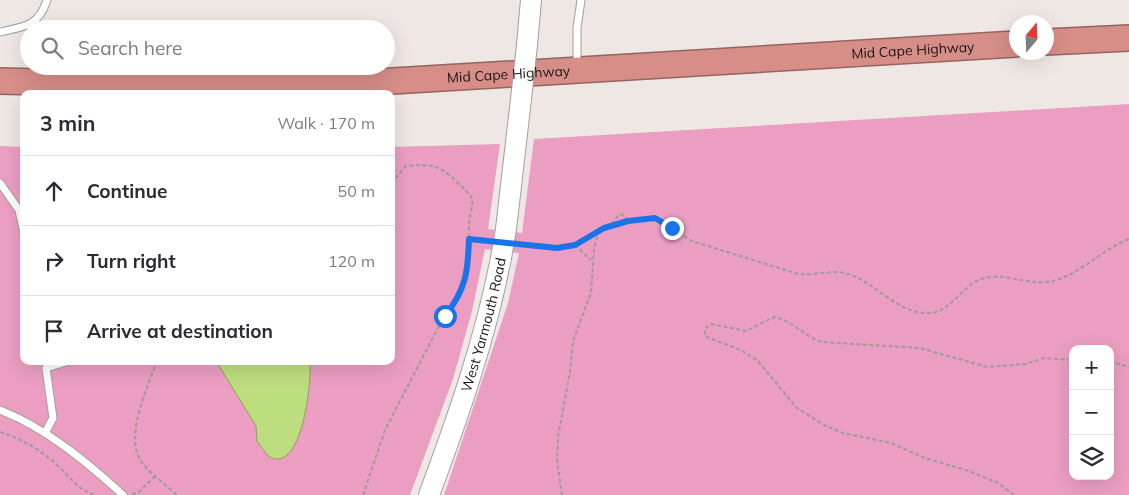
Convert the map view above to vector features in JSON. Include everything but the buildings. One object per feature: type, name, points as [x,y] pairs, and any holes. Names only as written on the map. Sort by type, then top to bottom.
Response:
[{"type":"highway","points":[[1054,42],[1129,38]]},
{"type":"highway","name":"Mid Cape Highway","points":[[0,81],[110,85],[285,85],[406,81],[577,69],[1009,44]]},
{"type":"main road","name":"West Yarmouth Road","points":[[429,495],[468,386],[508,244],[531,0]]},
{"type":"lane","points":[[36,20],[44,10],[47,0]]},
{"type":"lane","points":[[577,69],[577,35],[581,0]]},
{"type":"lane","points":[[0,32],[20,27]]},
{"type":"lane","points":[[0,183],[16,204],[20,218]]},
{"type":"lane","points":[[45,433],[53,418],[46,365]]},
{"type":"lane","points":[[0,410],[45,433],[105,478],[123,495]]},
{"type":"path","points":[[363,495],[386,430],[440,324],[459,297],[468,270],[469,222],[473,200],[466,191],[441,167],[425,164],[406,166],[395,179]]},
{"type":"path","points":[[612,224],[620,214],[624,215],[628,221]]},
{"type":"path","points":[[508,244],[557,248],[575,245],[612,224],[655,218],[692,241],[798,274],[840,272],[851,275],[895,302],[923,313],[935,313],[944,309],[963,291],[982,279],[1053,282],[1070,275],[1113,246],[1129,239]]},
{"type":"path","points":[[562,495],[557,460],[558,437],[570,372],[573,341],[591,293],[592,262],[598,232]]},
{"type":"path","points":[[469,239],[488,241]]},
{"type":"path","points":[[575,245],[586,253],[592,262]]},
{"type":"path","points":[[1014,495],[998,484],[968,471],[925,458],[892,443],[843,434],[824,425],[793,404],[757,360],[740,350],[705,336],[705,329],[711,324],[746,331],[774,317],[783,320],[810,338],[822,342],[920,348],[987,367],[1025,364],[1044,358],[1069,360]]},
{"type":"path","points":[[1114,362],[1129,367]]},
{"type":"path","points":[[156,365],[136,428],[134,445],[141,461],[177,495]]},
{"type":"path","points":[[0,432],[21,439],[33,447],[59,466],[76,485],[94,495]]},
{"type":"path","points":[[130,495],[138,493],[155,476]]},
{"type":"shaded area","points":[[1129,104],[1129,495],[444,495],[508,303],[519,253],[485,249],[472,311],[453,379],[410,495],[0,495],[0,146],[20,147],[20,365],[395,365],[395,147],[500,144],[488,229],[522,233],[534,139]]},
{"type":"shaded area","points":[[218,365],[310,365],[307,405],[297,440],[289,453],[280,459],[268,456],[257,441],[256,426]]},
{"type":"route","points":[[445,316],[459,297],[464,286],[468,270],[469,239],[525,246],[565,248],[575,245],[612,224],[628,221],[655,218],[672,228]]}]
